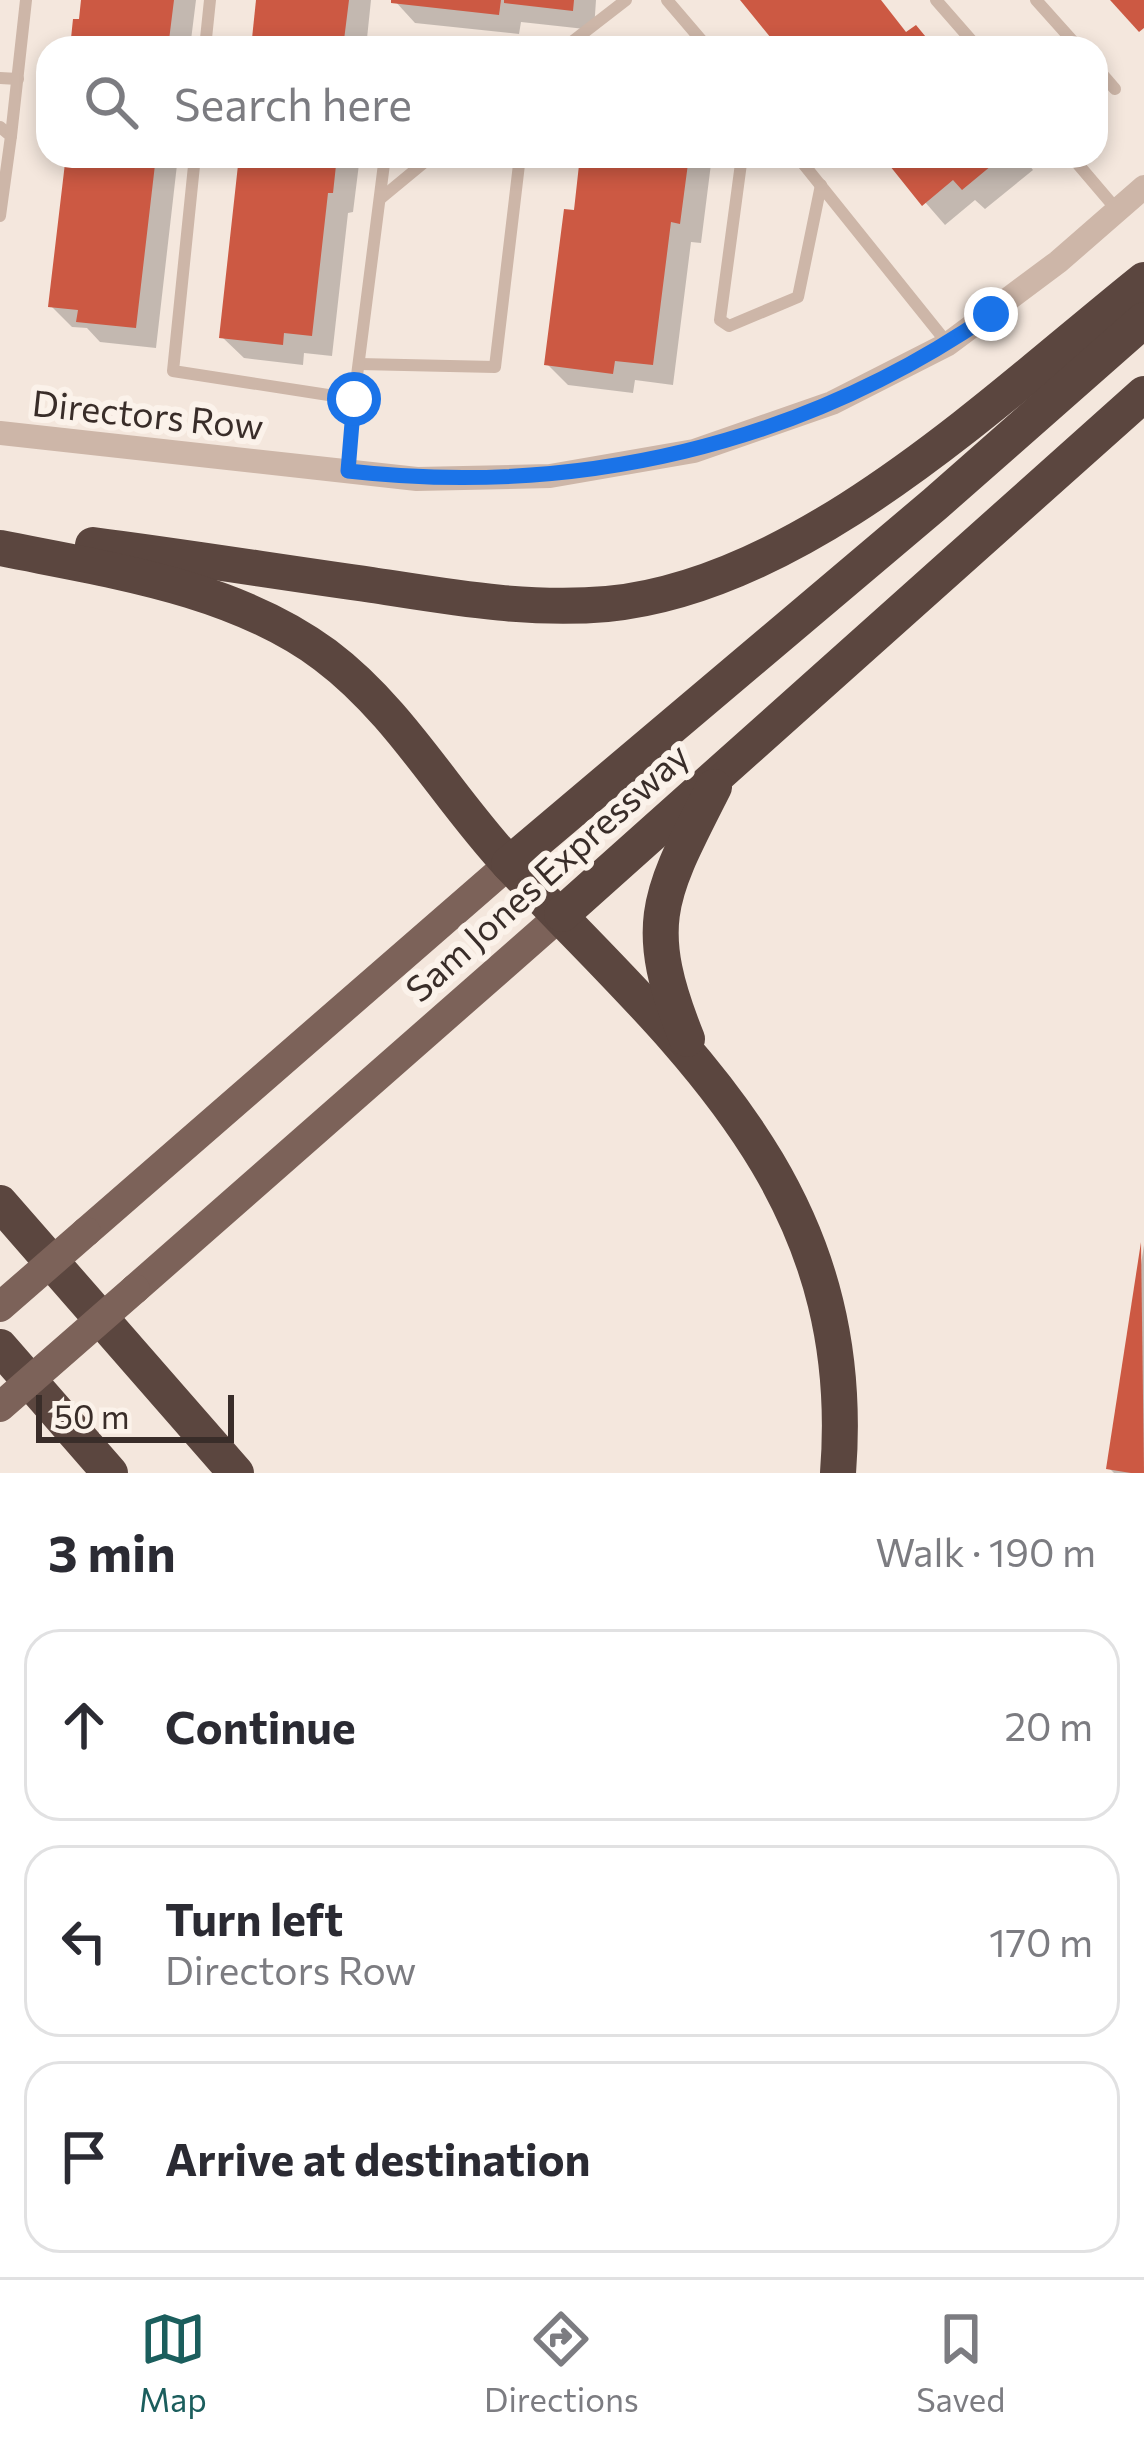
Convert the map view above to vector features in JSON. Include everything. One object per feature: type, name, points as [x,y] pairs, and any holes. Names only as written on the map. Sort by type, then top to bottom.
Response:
[{"type":"highway","points":[[0,532],[509,605],[608,604],[676,590],[783,548],[901,474],[1144,280]]},
{"type":"highway","name":"Sam Jones Expressway","points":[[509,864],[1144,320]]},
{"type":"highway","name":"Sam Jones Expressway","points":[[562,914],[1144,394]]},
{"type":"highway","points":[[0,548],[201,592],[323,653],[368,693],[509,864],[562,914],[695,1060],[748,1130],[814,1256],[836,1348],[838,1473]]},
{"type":"highway","points":[[695,1060],[659,957],[660,917],[679,856],[724,767]]},
{"type":"highway","points":[[0,1203],[236,1473]]},
{"type":"highway","points":[[0,1347],[110,1473]]},
{"type":"main road","name":"Sam Jones Expressway","points":[[0,1307],[509,864]]},
{"type":"main road","name":"Sam Jones Expressway","points":[[0,1407],[562,914]]},
{"type":"street","name":"Directors Row","points":[[0,433],[417,478],[514,478],[658,459],[741,438],[821,408],[948,344],[1058,262],[1144,187]]},
{"type":"lane","points":[[0,216],[5,132],[18,79],[26,0]]},
{"type":"lane","points":[[206,36],[210,0]]},
{"type":"lane","points":[[580,36],[626,0]]},
{"type":"lane","points":[[667,0],[698,36]]},
{"type":"lane","points":[[936,0],[968,36]]},
{"type":"lane","points":[[1036,0],[1068,36]]},
{"type":"lane","points":[[0,78],[18,79]]},
{"type":"lane","points":[[1108,81],[1115,89]]},
{"type":"lane","points":[[193,168],[173,371],[354,399]]},
{"type":"lane","points":[[348,471],[384,168]]},
{"type":"lane","points":[[380,199],[417,168]]},
{"type":"lane","points":[[359,364],[495,367],[519,168]]},
{"type":"lane","points":[[740,168],[720,320],[729,326],[798,297],[821,185]]},
{"type":"lane","points":[[807,168],[948,344]]},
{"type":"lane","points":[[1081,168],[1118,210]]},
{"type":"building","points":[[81,0],[174,0],[170,36],[71,36],[73,19],[79,19]]},
{"type":"building","points":[[256,0],[349,0],[344,36],[252,36]]},
{"type":"building","points":[[391,0],[501,0],[499,15]]},
{"type":"building","points":[[504,0],[574,0],[573,11]]},
{"type":"building","points":[[740,0],[881,0],[906,32],[916,25],[925,36],[769,36]]},
{"type":"building","points":[[1110,0],[1144,0],[1144,28],[1139,32]]},
{"type":"building","points":[[64,168],[155,168],[136,328],[76,322],[78,310],[48,307]]},
{"type":"building","points":[[238,168],[336,168],[333,193],[328,193],[312,336],[284,333],[283,345],[219,338]]},
{"type":"building","points":[[579,168],[687,168],[680,224],[671,222],[653,365],[615,361],[613,374],[544,365],[564,209],[574,210]]},
{"type":"building","points":[[892,168],[989,168],[962,190],[953,180],[922,206]]},
{"type":"building","points":[[1141,1242],[1144,1473],[1131,1473],[1106,1469]]},
{"type":"route","points":[[354,399],[348,471],[489,479],[599,470],[741,438],[832,403],[900,371],[991,314]]}]
